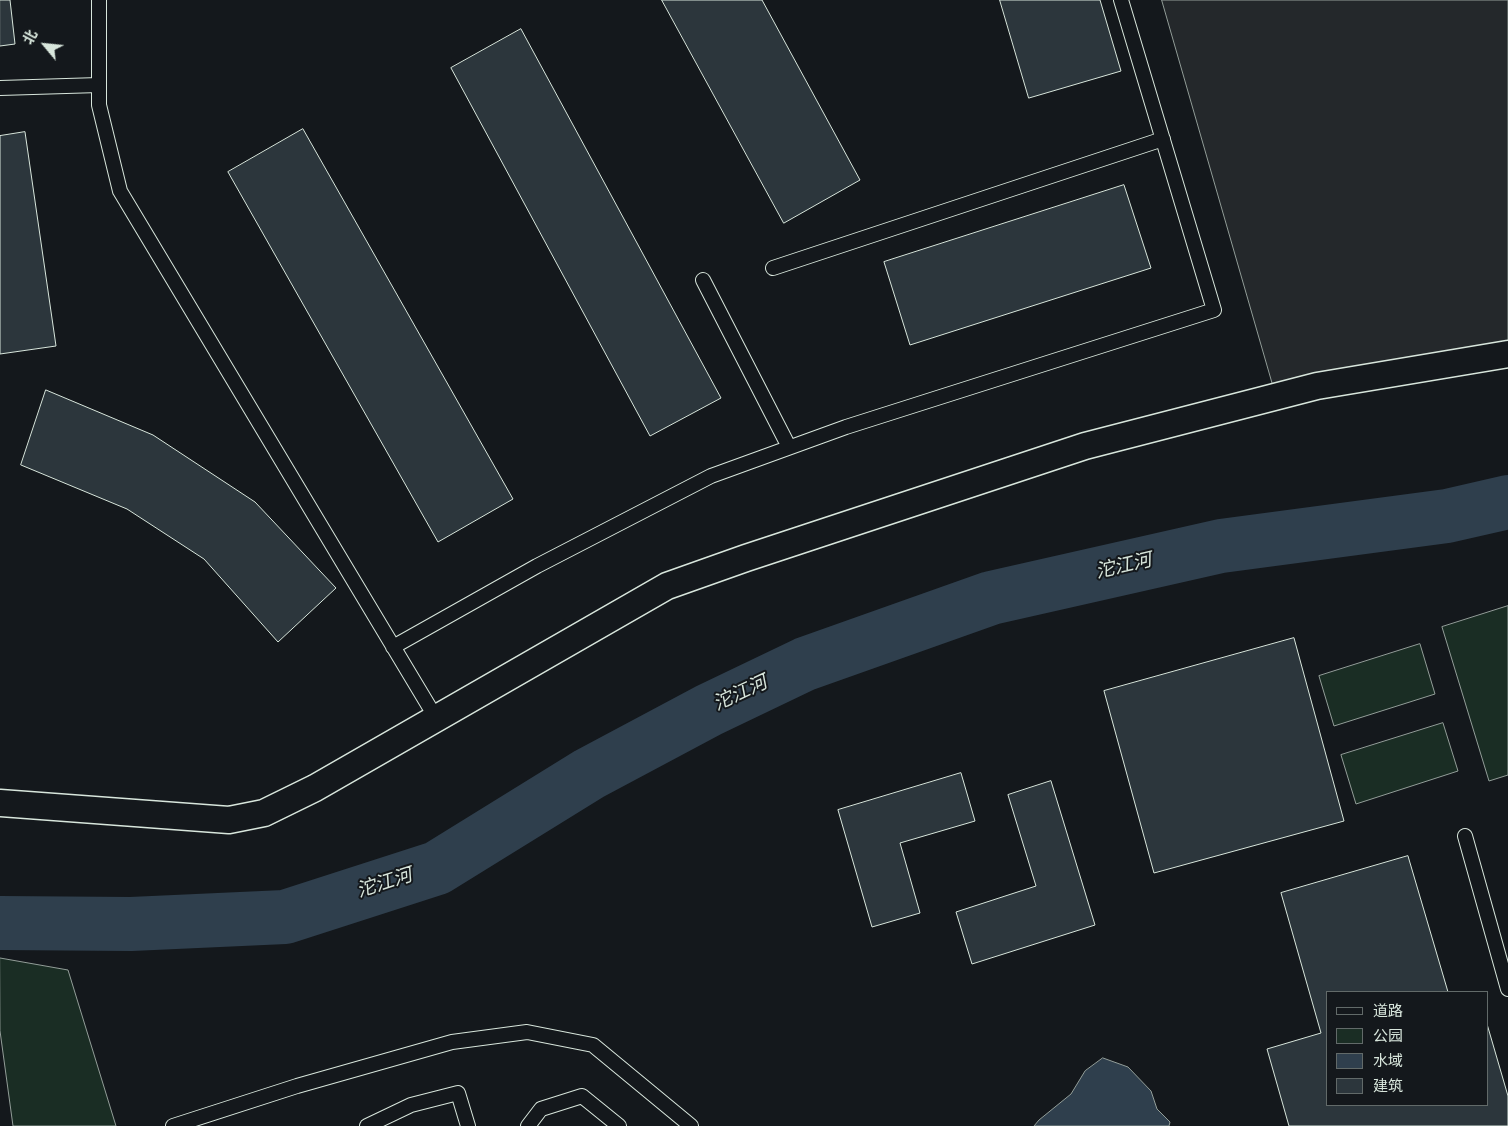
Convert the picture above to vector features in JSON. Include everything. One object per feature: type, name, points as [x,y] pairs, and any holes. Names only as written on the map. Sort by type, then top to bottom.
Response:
[{"type":"street","points":[[0,803],[230,820],[264,814],[315,788],[667,586],[1085,446],[1317,386],[1508,354]]},
{"type":"lane","points":[[99,0],[99,106],[120,191],[436,718]]},
{"type":"lane","points":[[394,647],[537,566],[711,476],[846,427],[1214,310],[1121,0]]},
{"type":"lane","points":[[0,88],[99,85]]},
{"type":"lane","points":[[773,268],[1163,139]]},
{"type":"lane","points":[[703,280],[789,447]]},
{"type":"lane","points":[[1464,836],[1508,990]]},
{"type":"lane","points":[[173,1126],[297,1086],[452,1042],[527,1032],[593,1045],[691,1126]]},
{"type":"lane","points":[[367,1126],[411,1105],[458,1093],[468,1126]]},
{"type":"lane","points":[[528,1126],[540,1108],[582,1096],[619,1126]]},
{"type":"green space","points":[[1508,606],[1508,775],[1489,781],[1442,627]]},
{"type":"green space","points":[[1420,644],[1435,694],[1334,726],[1319,676]]},
{"type":"green space","points":[[1443,723],[1458,771],[1356,804],[1341,755]]},
{"type":"green space","points":[[0,958],[68,970],[116,1126],[13,1126],[0,1031]]},
{"type":"shaded area","points":[[1162,0],[1508,0],[1508,342],[1273,385]]},
{"type":"water","points":[[1103,1058],[1128,1067],[1151,1091],[1157,1109],[1170,1122],[1169,1126],[1034,1126],[1071,1094],[1085,1071]]},
{"type":"building","points":[[0,0],[10,0],[15,44],[0,46]]},
{"type":"building","points":[[662,0],[762,0],[860,180],[784,223]]},
{"type":"building","points":[[1000,0],[1100,0],[1121,71],[1029,98]]},
{"type":"building","points":[[521,29],[721,398],[650,436],[451,68]]},
{"type":"building","points":[[303,129],[513,499],[438,542],[228,172]]},
{"type":"building","points":[[25,132],[56,346],[0,354],[0,136]]},
{"type":"building","points":[[1124,185],[1151,268],[910,345],[884,262]]},
{"type":"building","points":[[46,390],[153,435],[255,502],[336,588],[278,642],[204,559],[127,509],[21,465]]},
{"type":"building","points":[[1294,638],[1344,821],[1154,873],[1104,691]]},
{"type":"building","points":[[961,773],[975,821],[900,843],[920,913],[872,927],[838,810]]},
{"type":"building","points":[[1051,781],[1095,925],[972,964],[956,912],[1036,886],[1008,795]]},
{"type":"building","points":[[1408,856],[1448,991],[1326,991],[1326,1106],[1488,1106],[1488,1027],[1508,1096],[1508,1126],[1289,1126],[1267,1049],[1321,1033],[1281,893]]},
{"type":"waterway","name":"沱江河","points":[[0,923],[131,924],[285,917],[437,868],[589,774],[709,710],[805,664],[991,598],[1221,546],[1447,516],[1508,502]]}]
